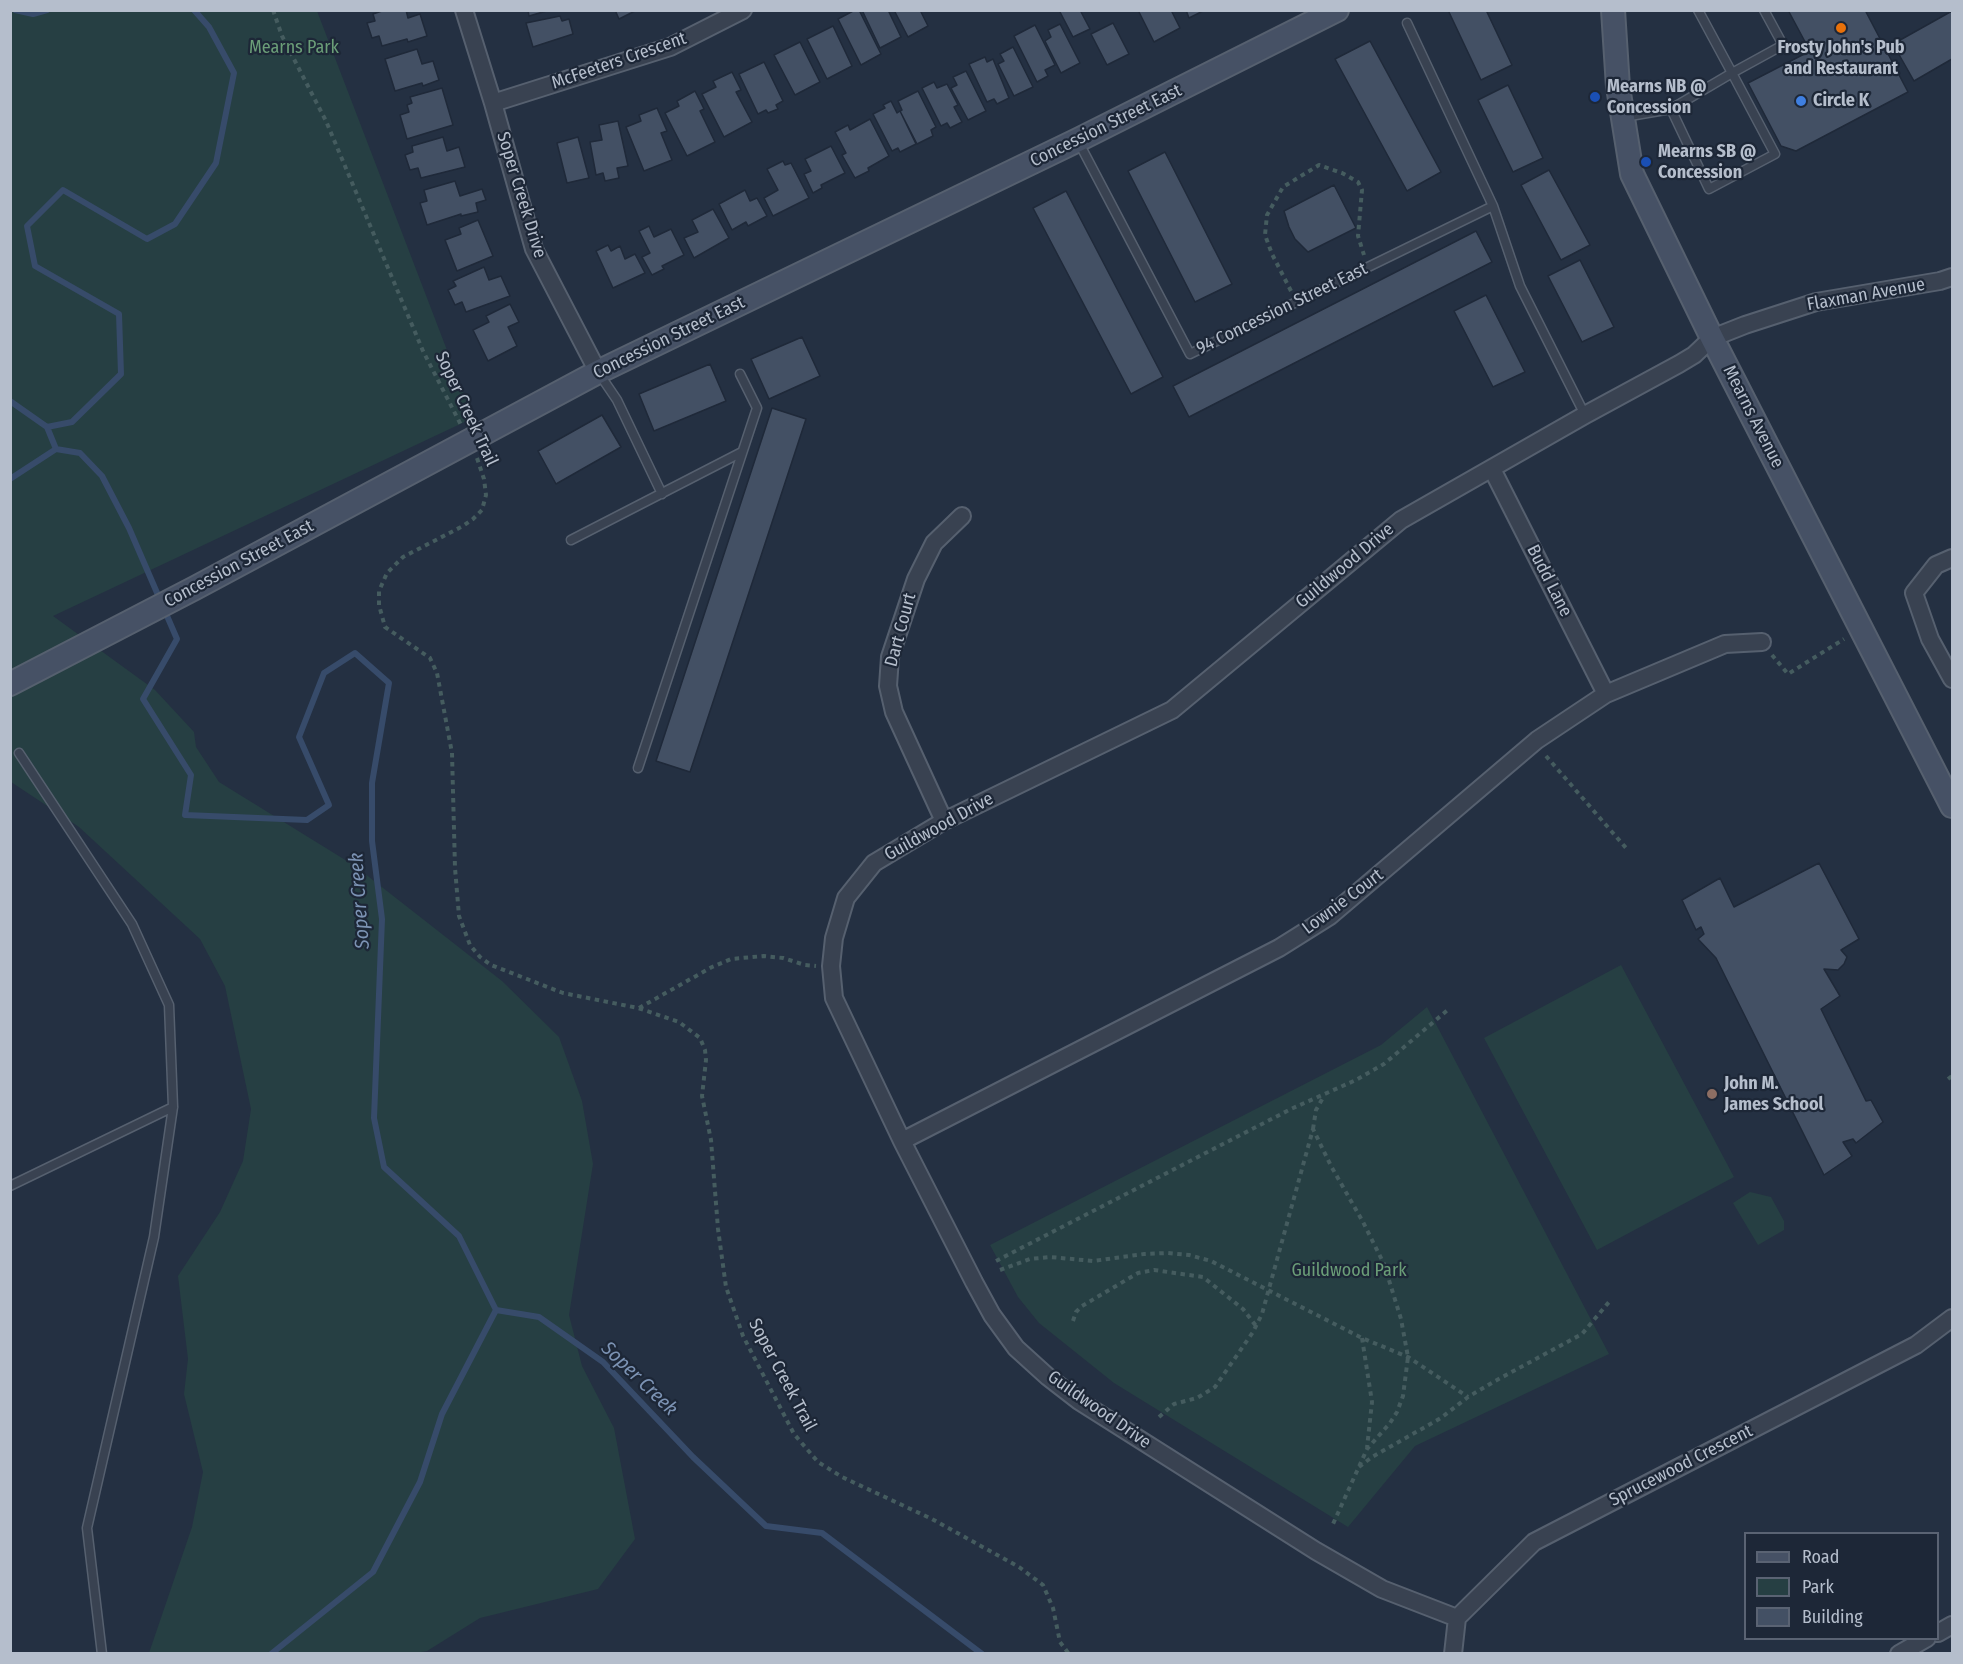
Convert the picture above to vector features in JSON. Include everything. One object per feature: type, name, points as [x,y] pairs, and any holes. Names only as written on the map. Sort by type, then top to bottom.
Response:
[{"type":"street","name":"Soper Creek Drive","points":[[464,10],[534,249],[598,372]]},
{"type":"street","name":"McFeeters Crescent","points":[[493,103],[670,47],[743,10]]},
{"type":"street","name":"Concession Street East","points":[[10,684],[195,588],[598,372],[1078,140],[1337,10]]},
{"type":"street","name":"Mearns Avenue","points":[[1612,10],[1618,87],[1632,174],[1712,338],[1953,806]]},
{"type":"street","name":"Flaxman Avenue","points":[[1712,338],[1816,302],[1953,277]]},
{"type":"street","name":"Guildwood Drive","points":[[1457,1618],[1383,1589],[1326,1557],[1079,1401],[1016,1348],[992,1315],[902,1141],[834,998],[831,966],[834,938],[846,898],[874,863],[944,821],[1172,710],[1401,520],[1679,364],[1694,355],[1712,338]]},
{"type":"street","name":"Budd Lane","points":[[1492,469],[1606,694]]},
{"type":"street","name":"Dart Court","points":[[944,821],[894,712],[888,686],[890,657],[916,579],[934,543],[962,516]]},
{"type":"street","points":[[1953,558],[1936,565],[1914,593],[1930,639],[1953,679]]},
{"type":"street","name":"Lownie Court","points":[[902,1141],[1279,948],[1330,916],[1537,740],[1606,694],[1725,644],[1762,642]]},
{"type":"street","name":"Sprucewood Crescent","points":[[1457,1618],[1533,1542],[1916,1345],[1953,1318]]},
{"type":"street","points":[[1453,1653],[1457,1618]]},
{"type":"street","points":[[1939,1632],[1953,1625]]},
{"type":"street","points":[[1899,1653],[1923,1640]]},
{"type":"lane","points":[[1671,109],[1709,189],[1775,154],[1698,10]]},
{"type":"lane","points":[[1623,118],[1671,109],[1784,45],[1764,10]]},
{"type":"lane","points":[[1407,23],[1493,207],[1520,286],[1585,415]]},
{"type":"lane","name":"94 Concession Street East","points":[[1078,140],[1190,354],[1493,207]]},
{"type":"lane","points":[[598,372],[617,400],[662,494]]},
{"type":"lane","points":[[638,768],[757,408],[740,374]]},
{"type":"lane","points":[[571,540],[742,452]]},
{"type":"lane","points":[[19,753],[132,924],[169,1005],[173,1107],[154,1237],[87,1528],[102,1653]]},
{"type":"lane","points":[[10,1186],[173,1107]]},
{"type":"path","name":"Soper Creek Trail","points":[[273,10],[282,36],[326,121],[423,351],[468,441],[484,479],[486,495],[482,510],[463,526],[403,557],[387,573],[379,591],[378,605],[385,627],[430,658],[437,673],[452,753],[455,868],[459,916],[470,945],[491,965],[562,993],[638,1008],[679,1022],[700,1038],[706,1060],[702,1096],[711,1140],[718,1229],[726,1287],[743,1336],[794,1434],[818,1462],[842,1477],[932,1519],[1019,1567],[1043,1585],[1053,1608],[1060,1642],[1069,1653]]},
{"type":"path","points":[[1296,302],[1265,235],[1267,215],[1283,187],[1319,165],[1342,173],[1358,182],[1362,190],[1358,236],[1368,267]]},
{"type":"path","points":[[1762,642],[1788,674],[1862,627]]},
{"type":"path","points":[[1537,740],[1547,759],[1626,848]]},
{"type":"path","points":[[638,1008],[731,959],[764,956],[783,958],[805,965],[831,966]]},
{"type":"path","points":[[996,1262],[1260,1125],[1356,1080],[1384,1064],[1450,1008]]},
{"type":"path","points":[[1159,1417],[1174,1404],[1197,1398],[1215,1387],[1256,1326],[1262,1314],[1314,1129],[1316,1110],[1324,1095]]},
{"type":"path","points":[[1314,1129],[1335,1175],[1363,1222],[1384,1264],[1401,1319],[1408,1357],[1403,1396],[1397,1412],[1367,1449],[1333,1524]]},
{"type":"path","points":[[1000,1270],[1030,1259],[1050,1257],[1093,1261],[1167,1253],[1189,1255],[1211,1261],[1362,1338],[1408,1357],[1468,1397]]},
{"type":"path","points":[[1073,1320],[1076,1312],[1082,1306],[1138,1273],[1155,1270],[1203,1276],[1243,1309],[1256,1326]]},
{"type":"path","points":[[1358,1468],[1372,1456],[1441,1418],[1468,1397],[1582,1334],[1609,1302]]},
{"type":"path","points":[[1362,1338],[1372,1402],[1367,1449]]},
{"type":"green space","name":"Mearns Park","points":[[10,11],[317,11],[473,418],[53,616],[155,690],[194,732],[196,747],[219,782],[355,866],[502,981],[559,1037],[582,1101],[593,1164],[569,1315],[582,1366],[614,1428],[635,1539],[598,1589],[480,1618],[427,1651],[416,1653],[149,1653],[192,1527],[203,1472],[184,1394],[188,1359],[178,1276],[220,1212],[243,1161],[251,1109],[225,986],[200,939],[79,827],[11,782]]},
{"type":"green space","points":[[1621,965],[1734,1177],[1597,1250],[1484,1038]]},
{"type":"green space","name":"Guildwood Park","points":[[1427,1007],[1609,1354],[1415,1446],[1348,1527],[1114,1383],[1039,1323],[1018,1297],[990,1245],[1381,1045]]},
{"type":"green space","points":[[1750,1192],[1771,1197],[1784,1221],[1784,1230],[1758,1245],[1733,1203]]},
{"type":"building","points":[[385,10],[406,10],[408,18],[420,14],[427,36],[382,46],[379,36],[372,38],[367,23],[375,21],[373,14]]},
{"type":"building","points":[[528,10],[550,10],[529,16]]},
{"type":"building","points":[[615,10],[637,10],[619,19]]},
{"type":"building","points":[[859,10],[881,54],[861,65],[838,19]]},
{"type":"building","points":[[862,10],[888,10],[901,37],[880,48]]},
{"type":"building","points":[[894,10],[920,10],[928,26],[908,37]]},
{"type":"building","points":[[1059,10],[1080,10],[1090,29],[1073,37]]},
{"type":"building","points":[[1138,10],[1171,10],[1180,28],[1154,42]]},
{"type":"building","points":[[1186,10],[1205,10],[1189,18]]},
{"type":"building","points":[[1448,10],[1486,10],[1512,65],[1481,80]]},
{"type":"building","points":[[1788,10],[1865,10],[1908,92],[1796,151],[1781,146],[1748,83],[1810,51]]},
{"type":"building","points":[[1952,11],[1952,59],[1914,81],[1893,44]]},
{"type":"building","points":[[560,16],[562,21],[569,19],[573,34],[533,47],[526,23]]},
{"type":"building","points":[[1113,23],[1129,54],[1107,65],[1091,34]]},
{"type":"building","points":[[1060,24],[1080,63],[1061,73],[1045,41],[1051,37],[1048,30]]},
{"type":"building","points":[[1035,25],[1055,65],[1045,70],[1048,76],[1037,82],[1014,36]]},
{"type":"building","points":[[833,26],[852,66],[827,79],[807,39]]},
{"type":"building","points":[[1370,41],[1441,172],[1407,191],[1335,59]]},
{"type":"building","points":[[800,42],[820,82],[795,95],[774,55]]},
{"type":"building","points":[[1013,47],[1033,87],[1014,96],[998,64],[1004,61],[1000,54]]},
{"type":"building","points":[[417,49],[422,64],[433,61],[439,80],[423,86],[422,83],[395,91],[385,59]]},
{"type":"building","points":[[985,57],[987,62],[993,59],[1009,98],[997,104],[994,99],[987,102],[969,64]]},
{"type":"building","points":[[764,62],[783,101],[776,105],[778,109],[768,113],[766,110],[758,114],[739,74]]},
{"type":"building","points":[[966,71],[986,111],[968,120],[951,88],[957,85],[953,77]]},
{"type":"building","points":[[732,72],[741,90],[736,92],[752,122],[724,137],[702,94],[716,87],[713,81]]},
{"type":"building","points":[[934,82],[937,88],[947,84],[958,105],[954,107],[962,122],[950,128],[947,123],[941,126],[922,88]]},
{"type":"building","points":[[1508,85],[1543,158],[1513,172],[1478,100]]},
{"type":"building","points":[[442,88],[453,125],[407,139],[400,115],[409,112],[407,105],[412,103],[410,97]]},
{"type":"building","points":[[695,91],[704,109],[700,111],[715,142],[687,156],[665,113],[679,106],[677,101]]},
{"type":"building","points":[[918,91],[936,127],[931,130],[933,136],[917,144],[900,111],[902,110],[898,101]]},
{"type":"building","points":[[891,101],[897,113],[900,111],[916,144],[900,152],[898,148],[892,151],[873,114],[885,108],[883,105]]},
{"type":"building","points":[[657,108],[667,131],[661,133],[672,160],[644,171],[626,127],[641,121],[639,115]]},
{"type":"building","points":[[870,119],[889,156],[855,178],[842,155],[846,153],[835,132],[848,125],[850,130]]},
{"type":"building","points":[[618,121],[628,166],[617,168],[619,178],[605,181],[603,173],[596,175],[590,142],[602,140],[599,125]]},
{"type":"building","points":[[443,137],[447,151],[459,147],[465,167],[421,178],[418,168],[410,170],[405,155],[413,152],[412,146]]},
{"type":"building","points":[[578,137],[589,178],[567,183],[557,143]]},
{"type":"building","points":[[831,146],[845,173],[821,185],[822,188],[813,193],[804,174],[811,171],[805,159]]},
{"type":"building","points":[[1165,152],[1232,284],[1195,302],[1128,171]]},
{"type":"building","points":[[783,161],[785,165],[791,163],[809,198],[773,216],[764,198],[778,190],[767,169]]},
{"type":"building","points":[[1549,170],[1590,245],[1561,260],[1521,185]]},
{"type":"building","points":[[455,181],[460,196],[482,189],[486,200],[476,203],[478,212],[461,216],[461,214],[427,225],[420,203],[427,201],[424,190]]},
{"type":"building","points":[[1334,185],[1356,228],[1308,252],[1295,239],[1284,211]]},
{"type":"building","points":[[745,190],[750,201],[757,198],[767,216],[748,226],[746,222],[732,230],[719,204]]},
{"type":"building","points":[[1066,191],[1163,377],[1131,394],[1033,208]]},
{"type":"building","points":[[713,209],[729,238],[694,258],[684,238],[698,232],[692,220]]},
{"type":"building","points":[[478,220],[493,256],[457,271],[445,240],[461,234],[459,228]]},
{"type":"building","points":[[649,226],[654,237],[671,229],[684,255],[662,266],[664,269],[652,275],[642,257],[650,253],[639,231]]},
{"type":"building","points":[[1476,231],[1492,262],[1189,417],[1173,386]]},
{"type":"building","points":[[608,245],[611,251],[620,246],[625,259],[635,254],[645,273],[613,288],[596,251]]},
{"type":"building","points":[[1580,260],[1614,327],[1582,342],[1548,276]]},
{"type":"building","points":[[484,267],[489,280],[501,276],[510,296],[466,312],[462,302],[455,305],[448,290],[456,286],[453,281]]},
{"type":"building","points":[[1486,295],[1525,372],[1493,387],[1454,311]]},
{"type":"building","points":[[510,304],[519,322],[508,327],[517,346],[488,361],[473,330],[489,322],[486,316]]},
{"type":"building","points":[[802,337],[820,376],[769,399],[751,359]]},
{"type":"building","points":[[710,364],[726,401],[654,431],[639,394]]},
{"type":"building","points":[[772,408],[806,419],[690,772],[656,761]]},
{"type":"building","points":[[602,415],[621,447],[556,484],[538,451]]},
{"type":"building","points":[[1819,863],[1859,939],[1841,950],[1847,957],[1838,970],[1824,969],[1840,996],[1821,1009],[1866,1101],[1871,1100],[1883,1122],[1856,1143],[1853,1139],[1843,1142],[1852,1156],[1824,1175],[1716,958],[1698,939],[1704,934],[1701,927],[1696,930],[1682,900],[1720,878],[1734,907]]},
{"type":"waterway","name":"Soper Creek","points":[[15,10],[33,14],[47,10]]},
{"type":"waterway","name":"Soper Creek","points":[[194,10],[209,27],[234,73],[216,163],[175,224],[147,239],[63,190],[27,226],[35,266],[119,314],[121,374],[72,422],[47,427],[56,449],[80,453],[102,476],[129,528],[177,639],[143,699],[191,775],[185,815],[307,820],[329,805],[299,737],[324,673],[355,653],[389,683],[372,783],[372,841],[382,919],[374,1118],[384,1167],[459,1236],[496,1310]]},
{"type":"waterway","name":"Soper Creek","points":[[10,401],[47,427]]},
{"type":"waterway","name":"Soper Creek","points":[[10,479],[56,449]]},
{"type":"waterway","name":"Soper Creek","points":[[496,1310],[539,1317],[603,1362],[693,1457],[766,1526],[822,1533],[982,1654]]},
{"type":"waterway","points":[[271,1654],[373,1572],[420,1482],[442,1414],[496,1310]]},
{"type":"place","name":"Frosty John's Pub and Restaurant","points":[[1841,28]]},
{"type":"place","name":"Mearns NB @ Concession","points":[[1595,97]]},
{"type":"place","name":"Circle K","points":[[1801,101]]},
{"type":"place","name":"Mearns SB @ Concession","points":[[1646,162]]},
{"type":"place","name":"John M. James School","points":[[1712,1094]]}]
